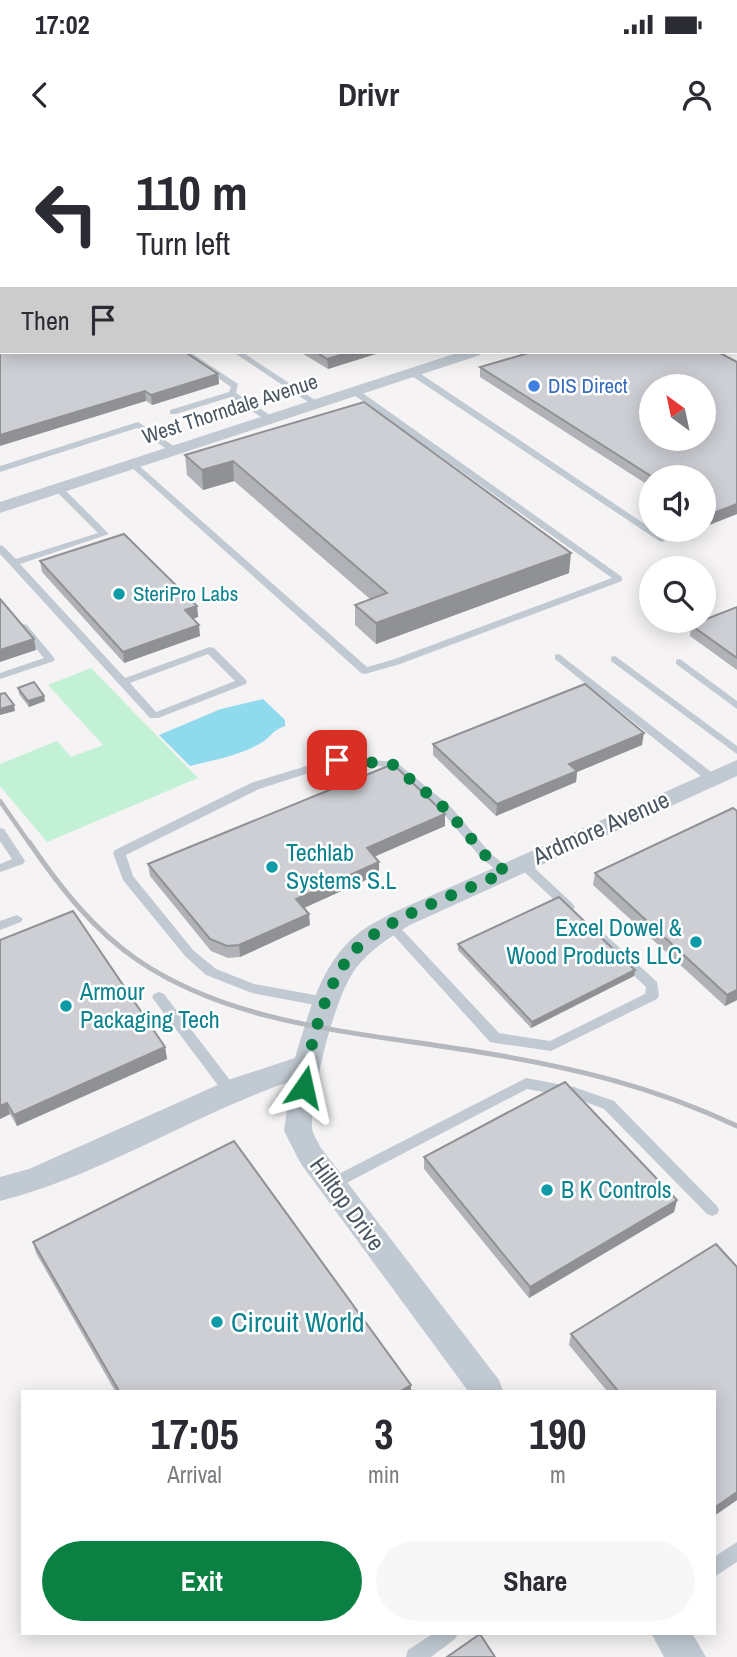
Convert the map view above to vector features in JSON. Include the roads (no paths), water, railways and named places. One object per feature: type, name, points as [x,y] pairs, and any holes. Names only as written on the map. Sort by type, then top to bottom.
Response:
[{"type":"street","name":"West Thorndale Avenue","points":[[0,508],[469,354]]},
{"type":"street","points":[[275,417],[297,428]]},
{"type":"street","name":"Ardmore Avenue","points":[[307,1065],[336,978],[364,942],[391,925],[737,767]]},
{"type":"street","points":[[0,1189],[35,1180],[231,1091],[307,1065]]},
{"type":"street","name":"Hilltop Drive","points":[[307,1065],[298,1131],[311,1156],[486,1390]]},
{"type":"street","points":[[670,1635],[687,1657]]},
{"type":"lane","points":[[189,354],[235,386],[232,394]]},
{"type":"lane","points":[[240,354],[317,404]]},
{"type":"lane","points":[[412,372],[639,524]]},
{"type":"lane","points":[[133,465],[365,671],[619,579],[354,391]]},
{"type":"lane","points":[[173,412],[232,394],[275,417]]},
{"type":"lane","points":[[0,469],[138,425],[175,451]]},
{"type":"lane","points":[[14,563],[104,534],[59,489]]},
{"type":"lane","points":[[0,548],[154,716],[242,682],[210,650],[123,682]]},
{"type":"lane","points":[[0,676],[50,659],[16,620]]},
{"type":"lane","points":[[559,657],[711,778]]},
{"type":"lane","points":[[615,659],[737,751]]},
{"type":"lane","points":[[680,662],[737,706]]},
{"type":"lane","points":[[326,1002],[252,988],[211,972],[189,953],[127,877],[119,853],[255,786],[337,760],[392,764],[447,810],[486,856],[514,868],[652,985],[652,996],[551,1046],[495,1038],[391,925]]},
{"type":"lane","points":[[0,832],[19,860],[0,868]]},
{"type":"lane","points":[[0,926],[17,919]]},
{"type":"lane","points":[[159,997],[231,1091]]},
{"type":"lane","points":[[332,1184],[526,1083],[574,1092],[609,1105],[712,1210]]},
{"type":"lane","points":[[716,1567],[737,1551]]},
{"type":"lane","points":[[415,1657],[446,1635]]},
{"type":"water","points":[[263,699],[285,720],[285,726],[256,746],[238,753],[190,766],[159,735],[221,709]]},
{"type":"railway","points":[[0,801],[30,844]]},
{"type":"railway","points":[[29,842],[78,907],[122,949],[177,983],[218,1000],[303,1024],[579,1071],[674,1100],[737,1126]]},
{"type":"place","name":"DIS Direct","points":[[534,386]]},
{"type":"place","name":"SteriPro Labs","points":[[119,594]]},
{"type":"place","name":"Techlab Systems S.L","points":[[272,867]]},
{"type":"place","name":"Excel Dowel & Wood Products LLC","points":[[696,942]]},
{"type":"place","name":"Armour Packaging Tech","points":[[66,1006]]},
{"type":"place","name":"B K Controls","points":[[547,1190]]},
{"type":"place","name":"Circuit World","points":[[217,1322]]}]
